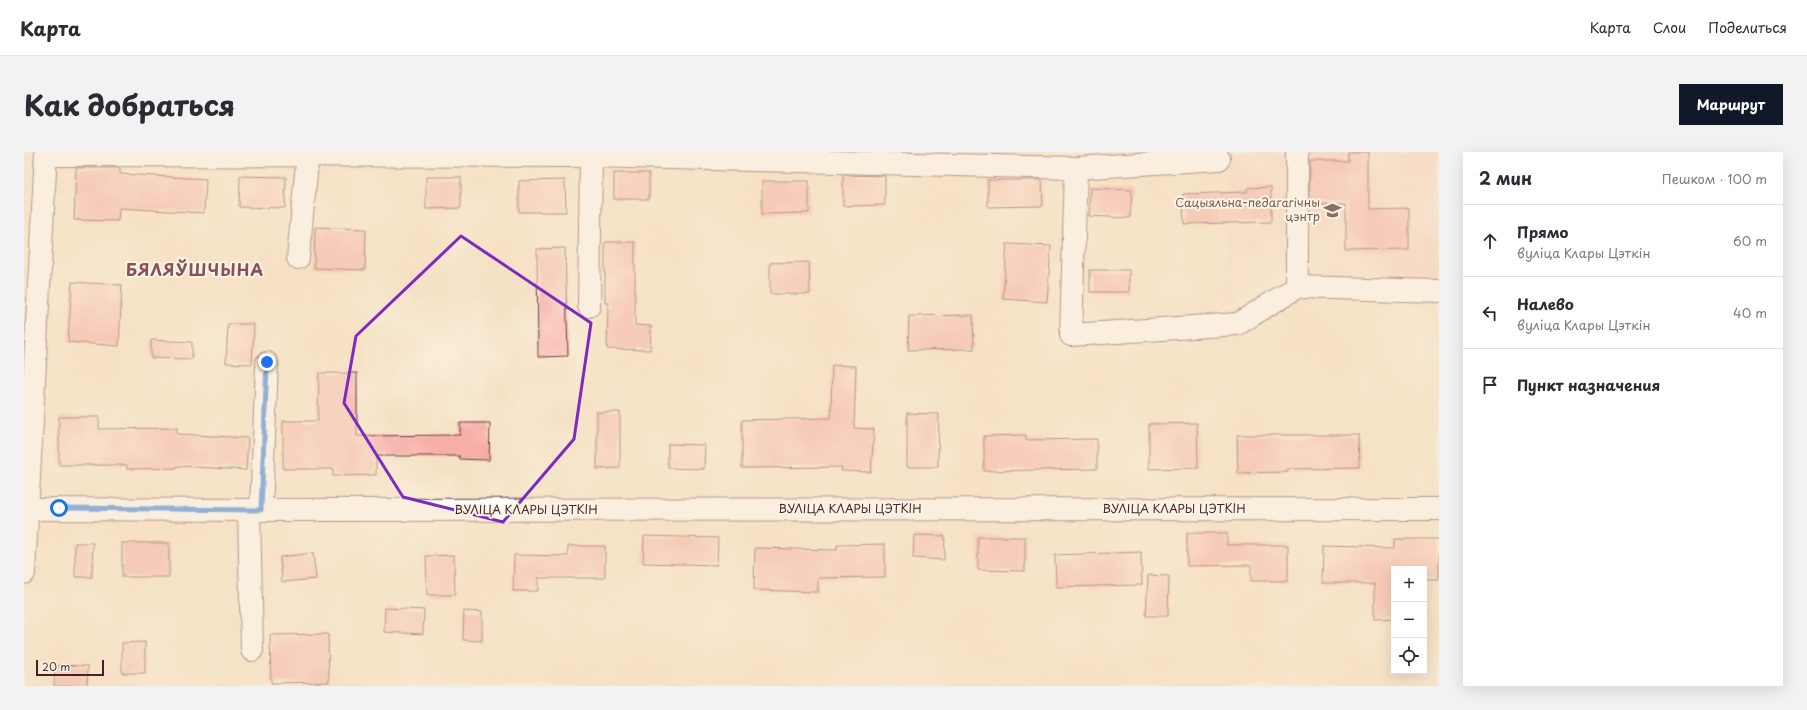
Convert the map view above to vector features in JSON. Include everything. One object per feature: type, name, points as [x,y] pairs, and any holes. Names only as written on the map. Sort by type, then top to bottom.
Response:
[{"type":"street","points":[[1297,152],[1297,287]]},
{"type":"street","points":[[298,258],[308,153]]},
{"type":"street","points":[[24,573],[25,509],[46,154],[308,153],[591,156],[1076,168],[1219,159]]},
{"type":"street","points":[[589,306],[591,156]]},
{"type":"street","points":[[1076,168],[1071,335],[1238,324],[1297,287],[1439,292]]},
{"type":"street","points":[[252,650],[255,510],[267,362]]},
{"type":"street","name":"ВУЛІЦА КЛАРЫ ЦЭТКІН","points":[[25,509],[1439,509]]},
{"type":"highlighted area","points":[[461,236],[591,323],[574,439],[503,522],[403,497],[344,403],[356,336]]},
{"type":"shaded area","name":"Сацыяльна-педагагічны цэнтр","points":[[1228,152],[1439,152],[1439,276],[1297,268],[1226,304]]},
{"type":"building","name":"Сацыяльна-педагагічны цэнтр","points":[[1348,152],[1368,152],[1368,209],[1409,208],[1409,250],[1346,251],[1346,203],[1310,203],[1310,161],[1348,161]]},
{"type":"building","points":[[76,168],[120,168],[120,174],[206,179],[204,213],[119,208],[118,221],[74,220]]},
{"type":"building","points":[[614,173],[649,173],[649,199],[614,199]]},
{"type":"building","points":[[843,175],[885,176],[885,205],[843,206]]},
{"type":"building","points":[[240,176],[286,177],[285,208],[239,207]]},
{"type":"building","points":[[426,177],[461,177],[461,208],[426,209]]},
{"type":"building","points":[[565,180],[566,212],[519,212],[519,181]]},
{"type":"building","points":[[988,180],[1042,180],[1043,206],[988,207]]},
{"type":"building","points":[[762,181],[809,181],[809,213],[762,214]]},
{"type":"building","points":[[1271,187],[1271,222],[1184,224],[1183,194],[1247,192],[1247,188]]},
{"type":"building","points":[[1090,188],[1132,190],[1130,218],[1089,216]]},
{"type":"building","points":[[315,227],[366,229],[365,270],[314,268]]},
{"type":"building","points":[[605,242],[635,242],[635,325],[651,326],[650,350],[607,349],[608,303],[605,303]]},
{"type":"building","points":[[1007,244],[1051,246],[1047,302],[1003,299]]},
{"type":"building","points":[[565,248],[568,356],[538,357],[537,249]]},
{"type":"building","points":[[809,262],[810,294],[770,294],[770,263]]},
{"type":"building","points":[[1090,270],[1129,270],[1129,292],[1090,292]]},
{"type":"building","points":[[72,282],[122,285],[119,346],[68,342]]},
{"type":"building","points":[[973,315],[974,349],[908,350],[909,316]]},
{"type":"building","points":[[228,324],[254,324],[252,364],[226,363]]},
{"type":"building","points":[[151,340],[192,342],[192,359],[151,358]]},
{"type":"building","points":[[832,365],[856,366],[854,428],[874,429],[871,472],[841,471],[842,467],[742,468],[742,420],[831,418]]},
{"type":"building","points":[[319,373],[357,373],[357,436],[460,435],[460,423],[490,423],[489,460],[459,459],[460,456],[376,456],[376,475],[333,476],[333,469],[283,469],[283,421],[318,421]]},
{"type":"building","points":[[597,412],[620,412],[620,468],[597,469]]},
{"type":"building","points":[[907,413],[939,414],[938,467],[907,467]]},
{"type":"building","points":[[59,417],[99,417],[99,429],[177,428],[177,434],[248,438],[246,470],[177,466],[177,468],[127,469],[127,465],[59,465]]},
{"type":"building","points":[[1197,423],[1198,468],[1149,469],[1149,424]]},
{"type":"building","points":[[1026,435],[1026,440],[1097,439],[1097,469],[984,471],[984,436]]},
{"type":"building","points":[[1237,435],[1359,435],[1360,468],[1288,469],[1288,472],[1238,473]]},
{"type":"building","points":[[668,444],[705,445],[704,469],[668,468]]},
{"type":"building","points":[[1187,533],[1227,533],[1227,545],[1288,545],[1288,581],[1251,581],[1251,565],[1187,566]]},
{"type":"building","points":[[914,535],[945,536],[944,560],[913,558]]},
{"type":"building","points":[[644,536],[718,538],[717,565],[643,563]]},
{"type":"building","points":[[978,537],[1025,537],[1025,571],[978,570]]},
{"type":"building","points":[[1395,539],[1439,539],[1439,580],[1427,580],[1427,566],[1391,566],[1391,619],[1375,620],[1375,583],[1323,583],[1324,546],[1395,548]]},
{"type":"building","points":[[75,543],[93,543],[92,577],[75,577]]},
{"type":"building","points":[[122,543],[169,543],[169,577],[122,577]]},
{"type":"building","points":[[885,544],[885,577],[818,578],[818,592],[754,590],[755,548],[837,550],[837,545]]},
{"type":"building","points":[[568,546],[605,546],[605,578],[538,578],[538,591],[513,591],[514,555],[568,556]]},
{"type":"building","points":[[1141,552],[1142,585],[1056,587],[1055,555]]},
{"type":"building","points":[[313,553],[316,579],[282,582],[280,557]]},
{"type":"building","points":[[454,555],[455,595],[427,595],[426,556]]},
{"type":"building","points":[[1148,575],[1169,576],[1168,616],[1146,616]]},
{"type":"building","points":[[385,608],[424,610],[423,634],[384,632]]},
{"type":"building","points":[[464,611],[482,612],[482,641],[463,640]]},
{"type":"building","points":[[328,634],[329,682],[271,683],[270,635]]},
{"type":"building","points":[[145,642],[145,673],[122,673],[122,643]]},
{"type":"building","points":[[55,665],[88,666],[87,686],[54,686]]},
{"type":"place","name":"Сацыяльна-педагагічны цэнтр","points":[[1333,210]]},
{"type":"district","name":"БЯЛЯЎШЧЫНА","points":[[195,270]]},
{"type":"route","points":[[59,508],[261,510],[267,362]]}]
